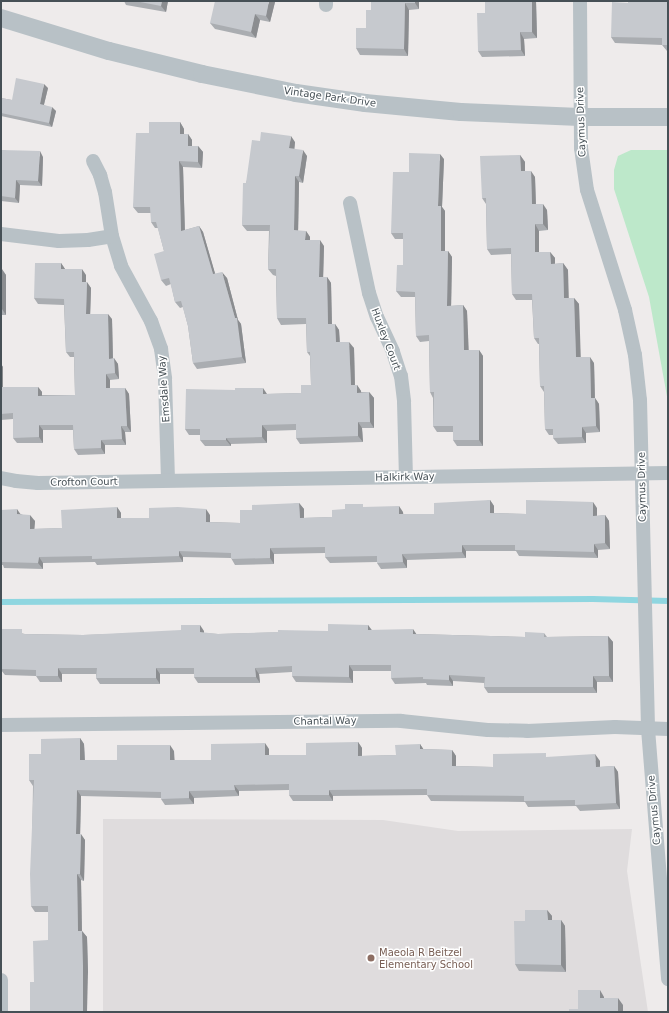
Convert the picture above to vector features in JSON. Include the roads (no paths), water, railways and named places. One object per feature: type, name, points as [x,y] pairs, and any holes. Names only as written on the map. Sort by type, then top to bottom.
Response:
[{"type":"street","name":"Caymus Drive","points":[[580,1],[581,148],[587,190],[598,231],[615,276],[625,310],[635,355],[640,400],[648,729],[668,979]]},
{"type":"street","name":"Vintage Park Drive","points":[[1,18],[116,53],[202,74],[296,93],[366,103],[461,112],[580,117],[668,117]]},
{"type":"street","name":"Emsdale Way","points":[[93,161],[105,192],[112,236],[121,266],[151,321],[161,349],[165,379],[168,480]]},
{"type":"street","name":"Huxley Court","points":[[350,203],[369,293],[377,317],[394,352],[400,376],[404,402],[406,477]]},
{"type":"street","points":[[1,234],[59,241],[88,240],[112,236]]},
{"type":"street","name":"Halkirk Way","points":[[168,480],[668,473]]},
{"type":"street","name":"Crofton Court","points":[[1,478],[38,483],[168,480]]},
{"type":"street","name":"Chantal Way","points":[[1,725],[401,721],[488,730],[527,731],[615,728],[668,729]]},
{"type":"street","points":[[1,980],[2,1012]]},
{"type":"waterway","points":[[1,602],[593,599],[668,601]]},
{"type":"place","name":"Maeola R Beitzel Elementary School","points":[[371,958]]}]
